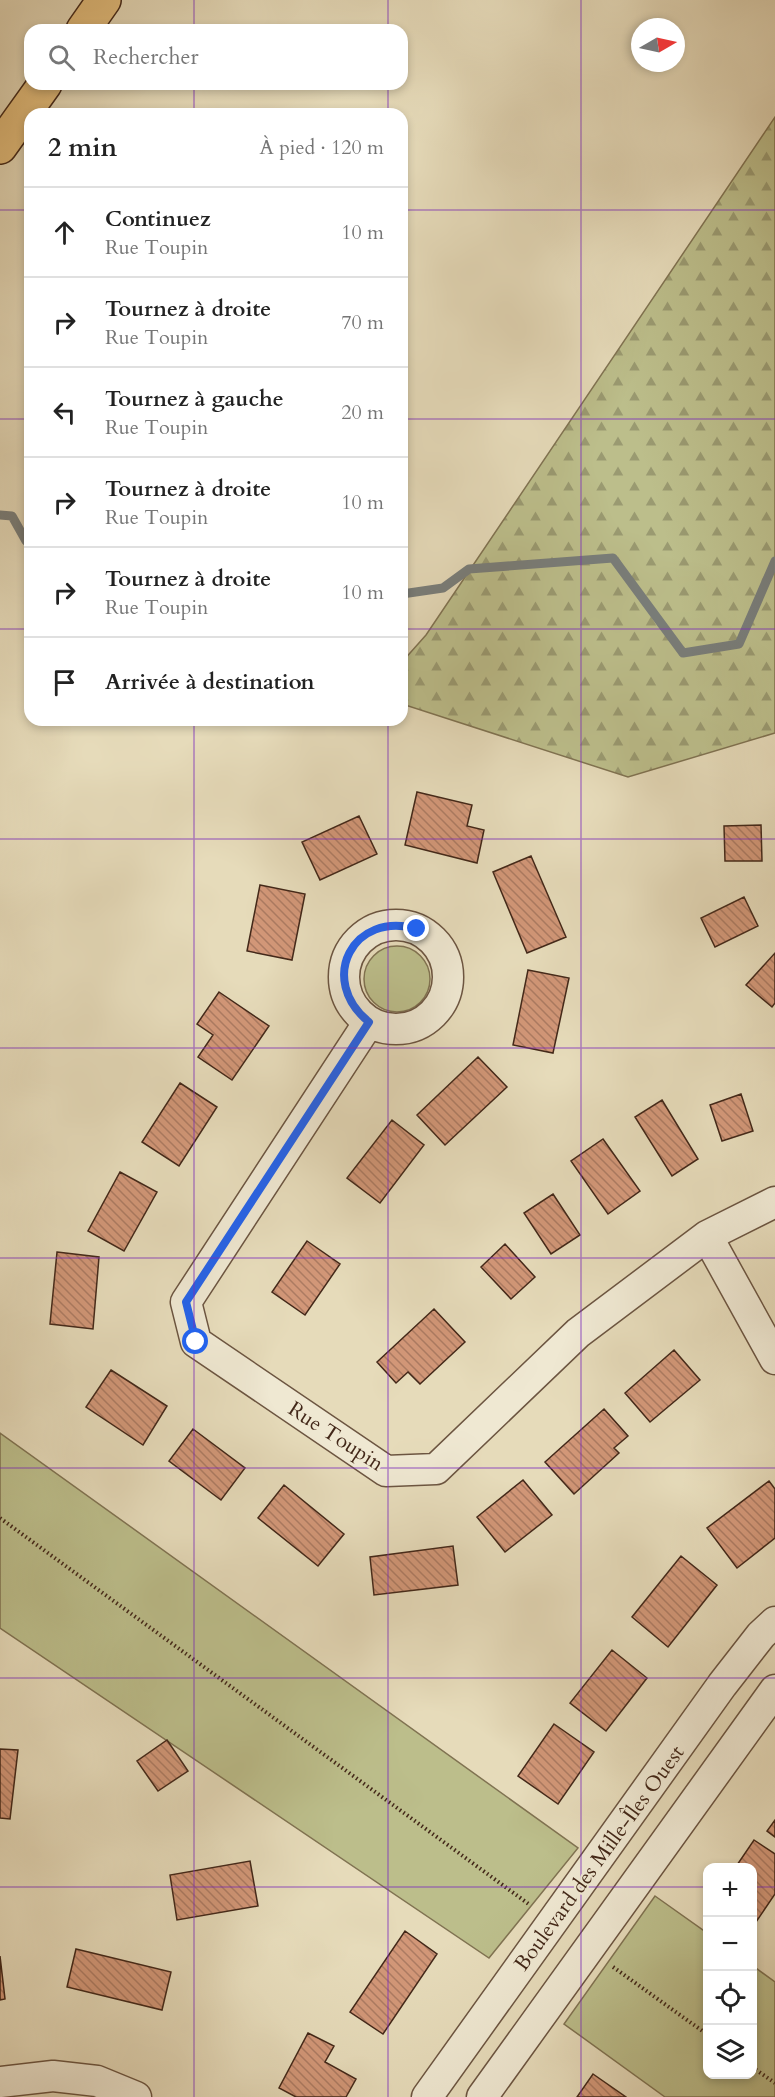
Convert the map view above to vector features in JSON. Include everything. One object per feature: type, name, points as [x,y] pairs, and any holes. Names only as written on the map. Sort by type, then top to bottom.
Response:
[{"type":"highway","points":[[87,24],[104,0]]},
{"type":"highway","points":[[28,108],[41,90]]},
{"type":"highway","points":[[0,147],[24,113]]},
{"type":"street","name":"Rue Toupin","points":[[369,1022],[186,1302],[196,1342],[386,1471],[435,1469],[578,1333],[707,1236],[775,1203]]},
{"type":"street","points":[[707,1236],[775,1359]]},
{"type":"street","name":"Boulevard des Mille-Îles Ouest","points":[[427,2097],[722,1685],[755,1642],[775,1622]]},
{"type":"street","name":"Boulevard des Mille-Îles Ouest","points":[[482,2097],[775,1690]]},
{"type":"street","points":[[0,2082],[53,2076],[97,2081],[136,2097]]},
{"type":"path","points":[[0,1518],[537,1909]]},
{"type":"path","points":[[604,1961],[703,2031]]},
{"type":"path","points":[[757,2070],[775,2083]]},
{"type":"green space","points":[[775,117],[775,733],[628,777],[408,706],[408,655],[426,635]]},
{"type":"green space","points":[[390,946],[404,946],[416,951],[425,960],[430,979],[428,992],[421,1003],[404,1012],[390,1012],[378,1007],[369,998],[364,986],[364,972],[369,960],[378,951]]},
{"type":"green space","points":[[0,1433],[578,1848],[489,1958],[0,1628]]},
{"type":"green space","points":[[655,1896],[703,1930],[703,2079],[757,2079],[757,1969],[775,1982],[775,2097],[665,2097],[564,2024]]},
{"type":"building","points":[[417,792],[472,805],[467,826],[484,830],[477,863],[405,845]]},
{"type":"building","points":[[359,816],[377,854],[320,880],[302,842]]},
{"type":"building","points":[[761,825],[762,861],[725,861],[724,826]]},
{"type":"building","points":[[531,856],[566,937],[527,953],[493,872]]},
{"type":"building","points":[[260,885],[305,894],[292,960],[247,951]]},
{"type":"building","points":[[744,897],[758,926],[715,947],[701,918]]},
{"type":"building","points":[[775,953],[775,1003],[772,1007],[746,985]]},
{"type":"building","points":[[528,970],[569,978],[553,1053],[513,1045]]},
{"type":"building","points":[[219,992],[269,1026],[232,1080],[198,1057],[213,1035],[197,1024]]},
{"type":"building","points":[[478,1057],[507,1087],[445,1145],[417,1115]]},
{"type":"building","points":[[180,1083],[217,1107],[179,1166],[142,1142]]},
{"type":"building","points":[[741,1094],[753,1131],[722,1141],[710,1105]]},
{"type":"building","points":[[662,1100],[698,1159],[672,1176],[635,1117]]},
{"type":"building","points":[[392,1120],[424,1145],[380,1203],[347,1178]]},
{"type":"building","points":[[603,1139],[640,1191],[608,1214],[571,1161]]},
{"type":"building","points":[[120,1172],[157,1192],[124,1251],[88,1231]]},
{"type":"building","points":[[553,1194],[580,1235],[551,1254],[524,1213]]},
{"type":"building","points":[[307,1241],[340,1264],[305,1315],[272,1292]]},
{"type":"building","points":[[505,1244],[535,1277],[511,1299],[481,1267]]},
{"type":"building","points":[[57,1252],[99,1257],[93,1329],[50,1324]]},
{"type":"building","points":[[434,1309],[465,1342],[420,1384],[408,1372],[396,1383],[377,1362]]},
{"type":"building","points":[[674,1350],[700,1380],[650,1422],[625,1393]]},
{"type":"building","points":[[111,1370],[167,1406],[143,1445],[86,1407]]},
{"type":"building","points":[[604,1409],[628,1436],[614,1448],[619,1453],[574,1494],[545,1462]]},
{"type":"building","points":[[193,1429],[245,1468],[221,1500],[169,1461]]},
{"type":"building","points":[[523,1480],[552,1515],[505,1552],[477,1517]]},
{"type":"building","points":[[769,1481],[775,1489],[775,1538],[737,1568],[707,1528]]},
{"type":"building","points":[[284,1485],[344,1534],[318,1566],[258,1518]]},
{"type":"building","points":[[453,1546],[458,1585],[374,1595],[370,1557]]},
{"type":"building","points":[[681,1556],[717,1585],[668,1647],[632,1617]]},
{"type":"building","points":[[612,1650],[647,1678],[606,1731],[570,1703]]},
{"type":"building","points":[[554,1724],[594,1752],[558,1804],[518,1776]]},
{"type":"building","points":[[167,1740],[188,1771],[158,1791],[137,1761]]},
{"type":"building","points":[[0,1749],[18,1750],[10,1819],[0,1818]]},
{"type":"building","points":[[775,1820],[775,1837],[767,1831]]},
{"type":"building","points":[[754,1840],[775,1854],[775,1894],[757,1921],[757,1863],[738,1863]]},
{"type":"building","points":[[250,1861],[258,1906],[177,1920],[170,1875]]},
{"type":"building","points":[[405,1931],[437,1954],[383,2034],[350,2012]]},
{"type":"building","points":[[76,1949],[171,1972],[162,2010],[67,1987]]},
{"type":"building","points":[[0,1956],[5,1999],[0,2000]]},
{"type":"building","points":[[308,2033],[334,2046],[325,2062],[356,2079],[346,2097],[296,2097],[279,2088]]},
{"type":"building","points":[[593,2074],[626,2097],[577,2097]]},
{"type":"waterway","points":[[0,515],[12,516],[24,537]]},
{"type":"waterway","points":[[408,593],[443,588],[469,569],[613,558],[683,653],[739,644],[775,561]]},
{"type":"route","points":[[196,1342],[186,1302],[369,1022],[357,1012],[348,997],[344,979],[346,961],[357,942],[371,931],[387,925],[417,929]]}]
